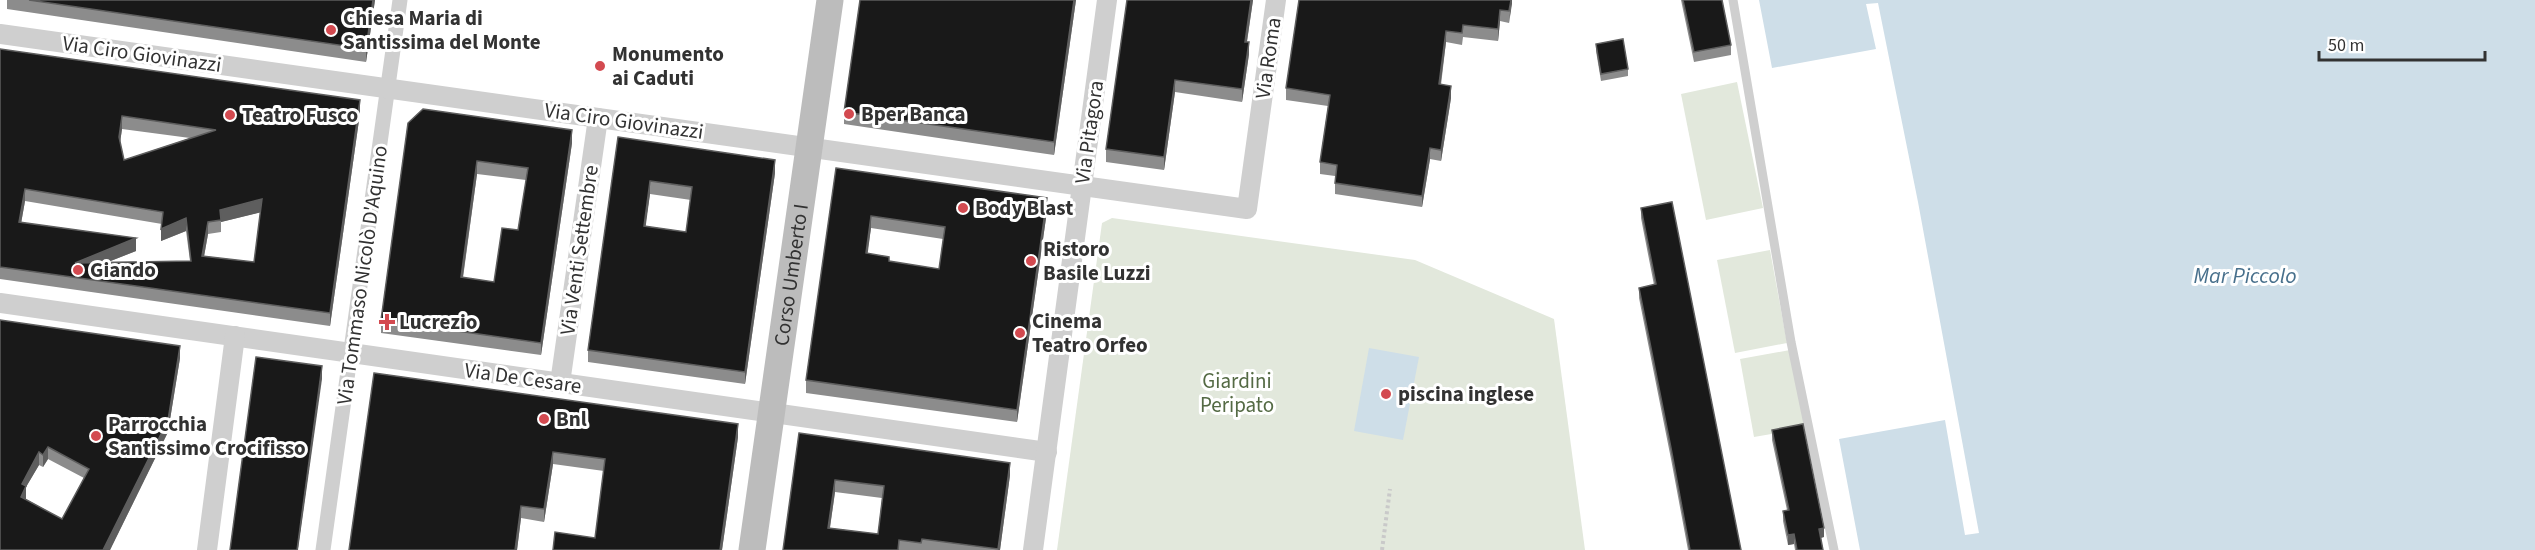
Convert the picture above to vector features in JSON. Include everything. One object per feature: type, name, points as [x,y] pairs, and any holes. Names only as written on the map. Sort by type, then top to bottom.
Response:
[{"type":"main road","name":"Corso Umberto I","points":[[753,550],[830,0]]},
{"type":"street","name":"Via Tommaso Nicolò D'Aquino","points":[[323,550],[400,0]]},
{"type":"street","name":"Via Pitagora","points":[[1033,550],[1107,0]]},
{"type":"street","name":"Via Roma","points":[[1247,209],[1276,0]]},
{"type":"street","name":"Via Ciro Giovinazzi","points":[[0,34],[1247,209]]},
{"type":"street","name":"Via Venti Settembre","points":[[560,383],[598,118]]},
{"type":"street","name":"Via De Cesare","points":[[0,303],[1047,452]]},
{"type":"street","points":[[207,550],[235,336]]},
{"type":"lane","points":[[1733,0],[1791,342],[1834,550]]},
{"type":"path","points":[[1382,550],[1389,489]]},
{"type":"green space","points":[[1737,82],[1763,208],[1706,220],[1681,94]]},
{"type":"green space","name":"Giardini Peripato","points":[[1112,218],[1415,260],[1554,319],[1585,550],[1057,550],[1102,223]]},
{"type":"green space","points":[[1770,250],[1787,343],[1735,353],[1717,260]]},
{"type":"green space","points":[[1790,350],[1805,428],[1754,437],[1740,359]]},
{"type":"water","name":"Mar Piccolo","points":[[1759,0],[2535,0],[2535,550],[1860,550],[1839,439],[1945,420],[1965,535],[1979,533],[1918,202],[1878,3],[1866,4],[1876,49],[1772,68]]},
{"type":"water","name":"piscina inglese","points":[[1369,348],[1419,357],[1403,440],[1354,431]]},
{"type":"building","points":[[29,0],[373,0],[366,49]]},
{"type":"building","points":[[860,0],[1074,0],[1054,142],[844,112]]},
{"type":"building","points":[[1127,0],[1251,0],[1245,42],[1249,42],[1242,89],[1175,80],[1164,157],[1106,149]]},
{"type":"building","points":[[1299,0],[1511,0],[1509,11],[1500,10],[1498,29],[1463,25],[1462,33],[1446,31],[1439,84],[1451,86],[1441,150],[1430,148],[1422,196],[1335,183],[1337,165],[1320,162],[1330,95],[1286,88]]},
{"type":"building","points":[[1683,0],[1722,0],[1731,45],[1694,52]]},
{"type":"building","points":[[1623,39],[1628,69],[1601,74],[1596,44]]},
{"type":"building","points":[[0,49],[360,100],[330,313],[0,267]],"holes":[[[122,116],[216,130],[124,160],[119,137]],[[25,189],[163,212],[161,229],[186,218],[191,261],[75,263],[136,238],[19,222]],[[262,199],[254,262],[202,256],[208,222],[221,220],[220,210]]]},
{"type":"building","points":[[423,109],[572,130],[541,343],[381,320],[408,123]],"holes":[[[477,161],[528,168],[518,230],[502,228],[494,282],[461,277]]]},
{"type":"building","points":[[618,137],[775,160],[745,372],[588,350]],"holes":[[[650,181],[692,187],[686,232],[644,226]]]},
{"type":"building","points":[[836,168],[1047,198],[1017,410],[806,380]],"holes":[[[871,216],[945,227],[939,269],[889,261],[889,257],[866,253]]]},
{"type":"building","points":[[1672,202],[1741,550],[1690,550],[1639,288],[1656,284],[1641,208]]},
{"type":"building","points":[[0,320],[180,346],[168,420],[103,550],[0,550]],"holes":[[[48,447],[89,469],[62,519],[21,497],[26,486],[22,484],[39,452],[43,455]]]},
{"type":"building","points":[[256,357],[322,366],[297,550],[230,550]]},
{"type":"building","points":[[374,373],[738,424],[720,550],[553,550],[555,532],[595,538],[605,459],[553,452],[544,509],[521,506],[515,550],[349,550]]},
{"type":"building","points":[[1803,424],[1824,528],[1819,529],[1823,550],[1797,550],[1794,534],[1788,535],[1783,511],[1789,510],[1772,430]]},
{"type":"building","points":[[799,433],[1010,463],[998,549],[922,539],[921,543],[899,540],[898,550],[783,550]],"holes":[[[835,480],[884,486],[878,534],[828,528]]]},
{"type":"place","name":"Chiesa Maria di Santissima del Monte","points":[[331,30]]},
{"type":"place","name":"Monumento ai Caduti","points":[[600,66]]},
{"type":"place","name":"Bper Banca","points":[[849,114]]},
{"type":"place","name":"Teatro Fusco","points":[[230,115]]},
{"type":"place","name":"Body Blast","points":[[963,208]]},
{"type":"place","name":"Ristoro Basile Luzzi","points":[[1031,261]]},
{"type":"place","name":"Giando","points":[[78,270]]},
{"type":"place","name":"Lucrezio","points":[[387,322]]},
{"type":"place","name":"Cinema Teatro Orfeo","points":[[1020,333]]},
{"type":"place","name":"piscina inglese","points":[[1386,394]]},
{"type":"place","name":"Bnl","points":[[544,419]]},
{"type":"place","name":"Parrocchia Santissimo Crocifisso","points":[[96,436]]}]
